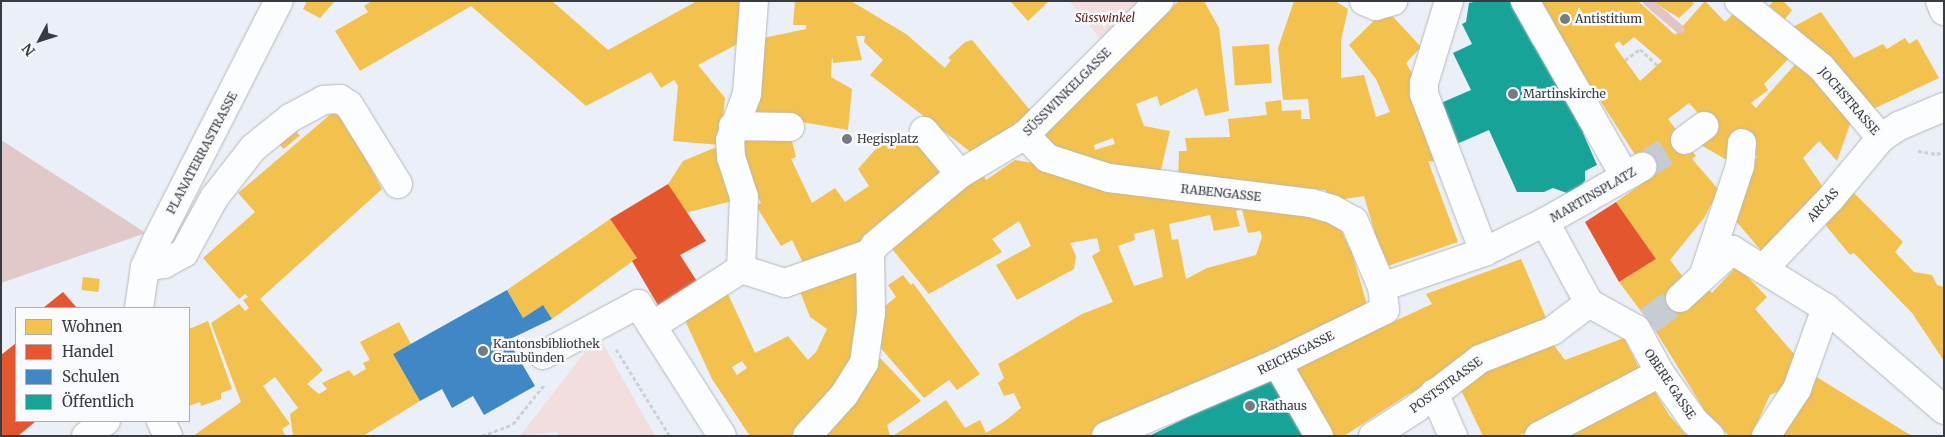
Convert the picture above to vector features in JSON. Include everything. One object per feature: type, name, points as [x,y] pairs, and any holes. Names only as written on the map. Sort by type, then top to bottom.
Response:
[{"type":"street","name":"PLANATERRASTRASSE","points":[[139,307],[145,267],[279,1]]},
{"type":"street","points":[[741,269],[740,232],[745,208],[741,182],[730,151],[733,126],[748,86],[754,1]]},
{"type":"street","name":"SÜSSWINKELGASSE","points":[[870,253],[875,245],[960,174],[1026,135],[1159,1]]},
{"type":"street","points":[[1364,1],[1376,6],[1393,1]]},
{"type":"street","points":[[1382,287],[1474,255],[1446,150],[1429,109],[1424,83],[1449,1]]},
{"type":"street","name":"MARTINSPLATZ","points":[[1474,255],[1545,222],[1634,171],[1524,1]]},
{"type":"street","name":"JOCHSTRASSE","points":[[1739,1],[1821,68],[1878,141],[1899,126],[1944,107]]},
{"type":"street","points":[[1940,1],[1944,11]]},
{"type":"street","points":[[145,267],[164,264],[184,253],[214,198],[249,153],[290,118],[324,100],[336,99],[349,105],[398,184]]},
{"type":"street","points":[[733,126],[790,127]]},
{"type":"street","points":[[924,131],[960,174]]},
{"type":"street","name":"RABENGASSE","points":[[1026,135],[1047,158],[1109,178],[1311,203],[1332,209],[1354,221],[1382,287]]},
{"type":"street","name":"ARCAS","points":[[1763,269],[1831,198],[1878,141]]},
{"type":"street","points":[[1704,276],[1740,166],[1742,143]]},
{"type":"street","name":"MARTINSPLATZ","points":[[1545,222],[1589,303]]},
{"type":"street","points":[[1680,298],[1732,250],[1826,308],[1944,410]]},
{"type":"street","points":[[741,269],[785,283],[870,253],[871,313],[864,363],[844,396],[807,436]]},
{"type":"street","points":[[652,326],[741,269]]},
{"type":"street","name":"REICHSGASSE","points":[[1106,436],[1277,363],[1385,310],[1382,287]]},
{"type":"street","name":"OBERE GASSE","points":[[1589,303],[1642,325],[1660,373],[1694,421],[1710,436]]},
{"type":"street","name":"POSTSTRASSE","points":[[1373,436],[1434,394],[1480,358],[1552,331],[1589,303]]},
{"type":"street","points":[[543,355],[638,304],[722,436]]},
{"type":"street","points":[[1766,436],[1796,389],[1826,308]]},
{"type":"street","points":[[1277,363],[1319,436]]},
{"type":"street","points":[[1539,436],[1660,373]]},
{"type":"street","points":[[1434,394],[1453,436]]},
{"type":"street","points":[[86,436],[105,422]]},
{"type":"street","points":[[161,422],[168,436]]},
{"type":"path","points":[[1625,60],[1640,49],[1658,66]]},
{"type":"path","points":[[601,324],[670,436]]},
{"type":"path","points":[[482,436],[513,424],[547,381],[543,355]]},
{"type":"green space","name":"Süsswinkel","points":[[1069,1],[1145,1],[1104,43]]},
{"type":"green space","points":[[598,335],[655,436],[558,436],[557,432],[520,436]]},
{"type":"shaded area","points":[[1,140],[146,233],[1,283]]},
{"type":"building: Wohnen","points":[[307,1],[335,1],[320,18],[303,9]]},
{"type":"building: Wohnen","points":[[372,1],[552,1],[608,50],[697,1],[750,1],[745,40],[698,65],[725,98],[720,145],[673,141],[678,86],[674,80],[661,88],[651,72],[586,106],[471,6],[360,71],[335,31],[368,12],[364,6]]},
{"type":"building: Wohnen","points":[[795,1],[851,1],[906,34],[945,68],[951,60],[948,58],[965,42],[972,40],[1034,115],[972,153],[870,75],[883,60],[864,42],[865,36],[856,36],[862,60],[833,63],[832,56],[831,77],[852,89],[848,130],[790,120],[753,118],[758,39],[806,29],[806,25],[793,25]]},
{"type":"building: Wohnen","points":[[1010,1],[1049,1],[1028,21]]},
{"type":"building: Wohnen","points":[[1179,1],[1204,1],[1219,28],[1229,111],[1205,116],[1197,88],[1160,106],[1157,96],[1136,104],[1144,126],[1170,131],[1158,183],[1063,158],[1036,128]],"holes":[[[1113,138],[1115,144],[1095,150],[1094,145]]]},
{"type":"building: Wohnen","points":[[1294,1],[1335,1],[1348,9],[1341,41],[1341,78],[1364,75],[1376,117],[1390,112],[1376,79],[1349,45],[1386,9],[1421,47],[1406,63],[1416,80],[1438,162],[1428,161],[1458,242],[1385,267],[1364,196],[1332,201],[1325,190],[1178,184],[1179,151],[1187,151],[1185,138],[1230,137],[1228,119],[1267,115],[1265,102],[1281,100],[1282,111],[1301,110],[1301,119],[1310,119],[1308,99],[1283,100],[1278,48]]},
{"type":"building: Wohnen","points":[[1536,1],[1638,1],[1675,35],[1705,1],[1725,22],[1735,12],[1791,56],[1764,84],[1768,90],[1751,103],[1756,108],[1800,59],[1854,113],[1837,161],[1819,141],[1803,158],[1827,193],[1764,254],[1729,213],[1757,156],[1746,150],[1750,140],[1735,131],[1732,163],[1699,144],[1716,133],[1689,103],[1668,119],[1696,156],[1692,159],[1719,190],[1704,218],[1670,260],[1683,277],[1671,287],[1680,298],[1708,289],[1712,293],[1737,266],[1767,297],[1755,309],[1801,362],[1786,376],[1794,385],[1770,395],[1751,436],[1729,436],[1707,414],[1655,330],[1619,282],[1656,259],[1616,202],[1650,178]],"holes":[[[1634,37],[1662,61],[1640,81],[1614,45],[1619,41],[1623,46]]]},
{"type":"building: Wohnen","points":[[1652,1],[1692,1],[1694,4],[1679,18]]},
{"type":"building: Wohnen","points":[[1774,1],[1783,1],[1792,10],[1785,19],[1769,6]]},
{"type":"building: Wohnen","points":[[1821,12],[1854,58],[1883,44],[1887,49],[1905,38],[1909,44],[1917,39],[1939,78],[1867,112],[1789,29]]},
{"type":"building: Wohnen","points":[[1269,44],[1272,83],[1235,85],[1232,47]]},
{"type":"building: Wohnen","points":[[332,113],[341,117],[353,135],[382,189],[260,299],[323,370],[307,384],[319,394],[327,389],[322,383],[349,370],[354,376],[366,369],[363,363],[370,360],[360,342],[399,322],[411,344],[393,354],[420,401],[363,436],[293,436],[290,414],[298,408],[275,377],[263,386],[290,424],[282,429],[285,436],[193,436],[241,402],[211,323],[239,304],[245,311],[249,308],[243,300],[248,297],[245,294],[239,299],[203,258],[255,212],[238,193]]},
{"type":"building: Wohnen","points":[[789,130],[796,157],[791,159],[812,203],[835,188],[845,202],[869,186],[858,169],[881,143],[924,135],[952,176],[870,236],[807,271],[792,240],[781,246],[756,206],[761,203],[746,171],[739,134]]},
{"type":"building: Wohnen","points":[[296,131],[300,136],[283,149],[280,144]]},
{"type":"building: Wohnen","points":[[719,146],[740,199],[685,213],[668,184],[683,161]]},
{"type":"building: Wohnen","points":[[1015,160],[1298,206],[1338,224],[1352,253],[1368,308],[1089,436],[893,436],[946,400],[965,428],[980,420],[986,433],[1021,408],[1014,393],[1004,396],[998,383],[1004,378],[998,364],[1082,314],[1113,302],[1092,256],[1100,251],[1097,238],[1070,243],[1076,256],[1074,269],[1017,300],[996,265],[1031,246],[1019,221],[992,239],[1002,252],[929,294],[888,244],[981,171],[986,180]],"holes":[[[1242,209],[1248,233],[1260,231],[1262,237],[1256,255],[1207,268],[1186,279],[1178,239],[1172,240],[1169,224],[1210,215],[1214,231],[1240,226],[1236,211]],[[1154,229],[1163,277],[1134,286],[1118,246],[1135,240],[1134,234]]]},
{"type":"building: Wohnen","points":[[1853,192],[1903,242],[1895,252],[1914,272],[1932,275],[1937,285],[1944,287],[1944,361],[1912,313],[1854,253],[1850,255],[1823,222]]},
{"type":"building: Wohnen","points":[[610,219],[637,258],[552,319],[543,305],[523,318],[507,290]]},
{"type":"building: Wohnen","points":[[1521,259],[1549,325],[1407,395],[1344,436],[1327,436],[1288,370],[1432,304],[1426,294]]},
{"type":"building: Wohnen","points":[[859,271],[860,334],[837,395],[802,436],[750,436],[712,379],[683,316],[728,294],[755,353],[788,336],[808,360],[816,352],[827,329],[810,317],[797,284]],"holes":[[[742,361],[747,368],[737,375],[732,367]]]},
{"type":"building: Wohnen","points":[[903,275],[911,285],[913,283],[980,374],[957,390],[949,380],[924,398],[879,346],[879,311],[896,297],[888,285]]},
{"type":"building: Wohnen","points":[[83,277],[100,279],[98,292],[81,290]]},
{"type":"building: Wohnen","points":[[208,321],[232,389],[221,393],[221,399],[201,406],[200,402],[190,406],[190,329]]},
{"type":"building: Wohnen","points":[[1624,338],[1643,376],[1518,436],[1483,436],[1459,386],[1482,367],[1553,344],[1565,360]]},
{"type":"building: Wohnen","points":[[880,358],[921,401],[887,425],[890,436],[817,436]]},
{"type":"building: Wohnen","points":[[1815,376],[1907,433],[1913,436],[1772,436]]},
{"type":"building: Wohnen","points":[[1652,387],[1669,415],[1687,436],[1560,436]]},
{"type":"building: Handel","points":[[668,184],[706,241],[680,255],[698,283],[659,307],[632,261],[637,258],[610,219]]},
{"type":"building: Handel","points":[[1616,202],[1656,259],[1619,282],[1585,222]]},
{"type":"building: Handel","points":[[63,292],[76,307],[44,307]]},
{"type":"building: Handel","points":[[15,344],[15,422],[35,422],[18,436],[1,436],[1,355]]},
{"type":"building: Schulen","points":[[507,290],[523,318],[543,305],[552,319],[508,340],[535,386],[484,415],[473,396],[452,408],[442,389],[420,401],[393,354]]},
{"type":"building: Öffentlich","name":"Martinskirche","points":[[1478,1],[1510,1],[1533,45],[1539,42],[1580,127],[1583,126],[1586,131],[1583,133],[1597,165],[1585,171],[1585,181],[1577,189],[1567,193],[1553,188],[1544,192],[1517,192],[1489,130],[1452,146],[1434,106],[1471,90],[1453,53],[1472,44],[1462,24],[1466,22],[1469,3]]},
{"type":"building: Öffentlich","name":"Rathaus","points":[[1270,377],[1311,436],[1149,436]]},
{"type":"waterway","points":[[1647,1],[1680,29]]},
{"type":"tunnel","points":[[1642,167],[1685,140]]},
{"type":"tunnel","points":[[1648,321],[1680,298]]},
{"type":"place","name":"Antistitium","points":[[1565,19]]},
{"type":"place","name":"Martinskirche","points":[[1513,94]]},
{"type":"place","name":"Hegisplatz","points":[[847,139]]},
{"type":"place","name":"Kantonsbibliothek Graubünden","points":[[483,351]]},
{"type":"place","name":"Rathaus","points":[[1250,406]]}]
